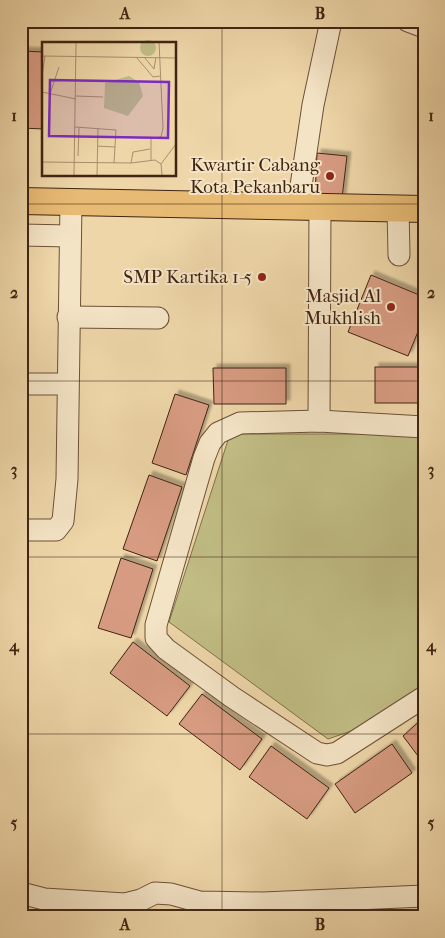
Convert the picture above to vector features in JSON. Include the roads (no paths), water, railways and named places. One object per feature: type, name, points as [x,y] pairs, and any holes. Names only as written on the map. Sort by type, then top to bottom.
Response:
[{"type":"main road","points":[[21,201],[424,209]]},
{"type":"street","points":[[319,421],[309,206],[313,105],[330,21]]},
{"type":"street","points":[[408,21],[424,27]]},
{"type":"street","points":[[21,530],[56,530],[63,521],[67,479],[71,202]]},
{"type":"street","points":[[398,208],[399,255]]},
{"type":"street","points":[[21,236],[70,236]]},
{"type":"street","points":[[68,317],[158,318]]},
{"type":"street","points":[[21,384],[67,384]]},
{"type":"street","points":[[424,427],[319,421],[240,423],[218,433],[210,443],[204,458],[156,625],[156,638],[166,649],[232,697],[317,753],[327,755],[337,753],[424,697]]},
{"type":"street","points":[[21,893],[44,899],[114,910],[155,892],[171,894],[200,902],[263,903],[423,899]]},
{"type":"place","name":"Kwartir Cabang Kota Pekanbaru","points":[[330,176]]},
{"type":"place","name":"SMP Kartika 1-5","points":[[262,277]]},
{"type":"place","name":"Masjid Al Mukhlish","points":[[391,307]]}]
